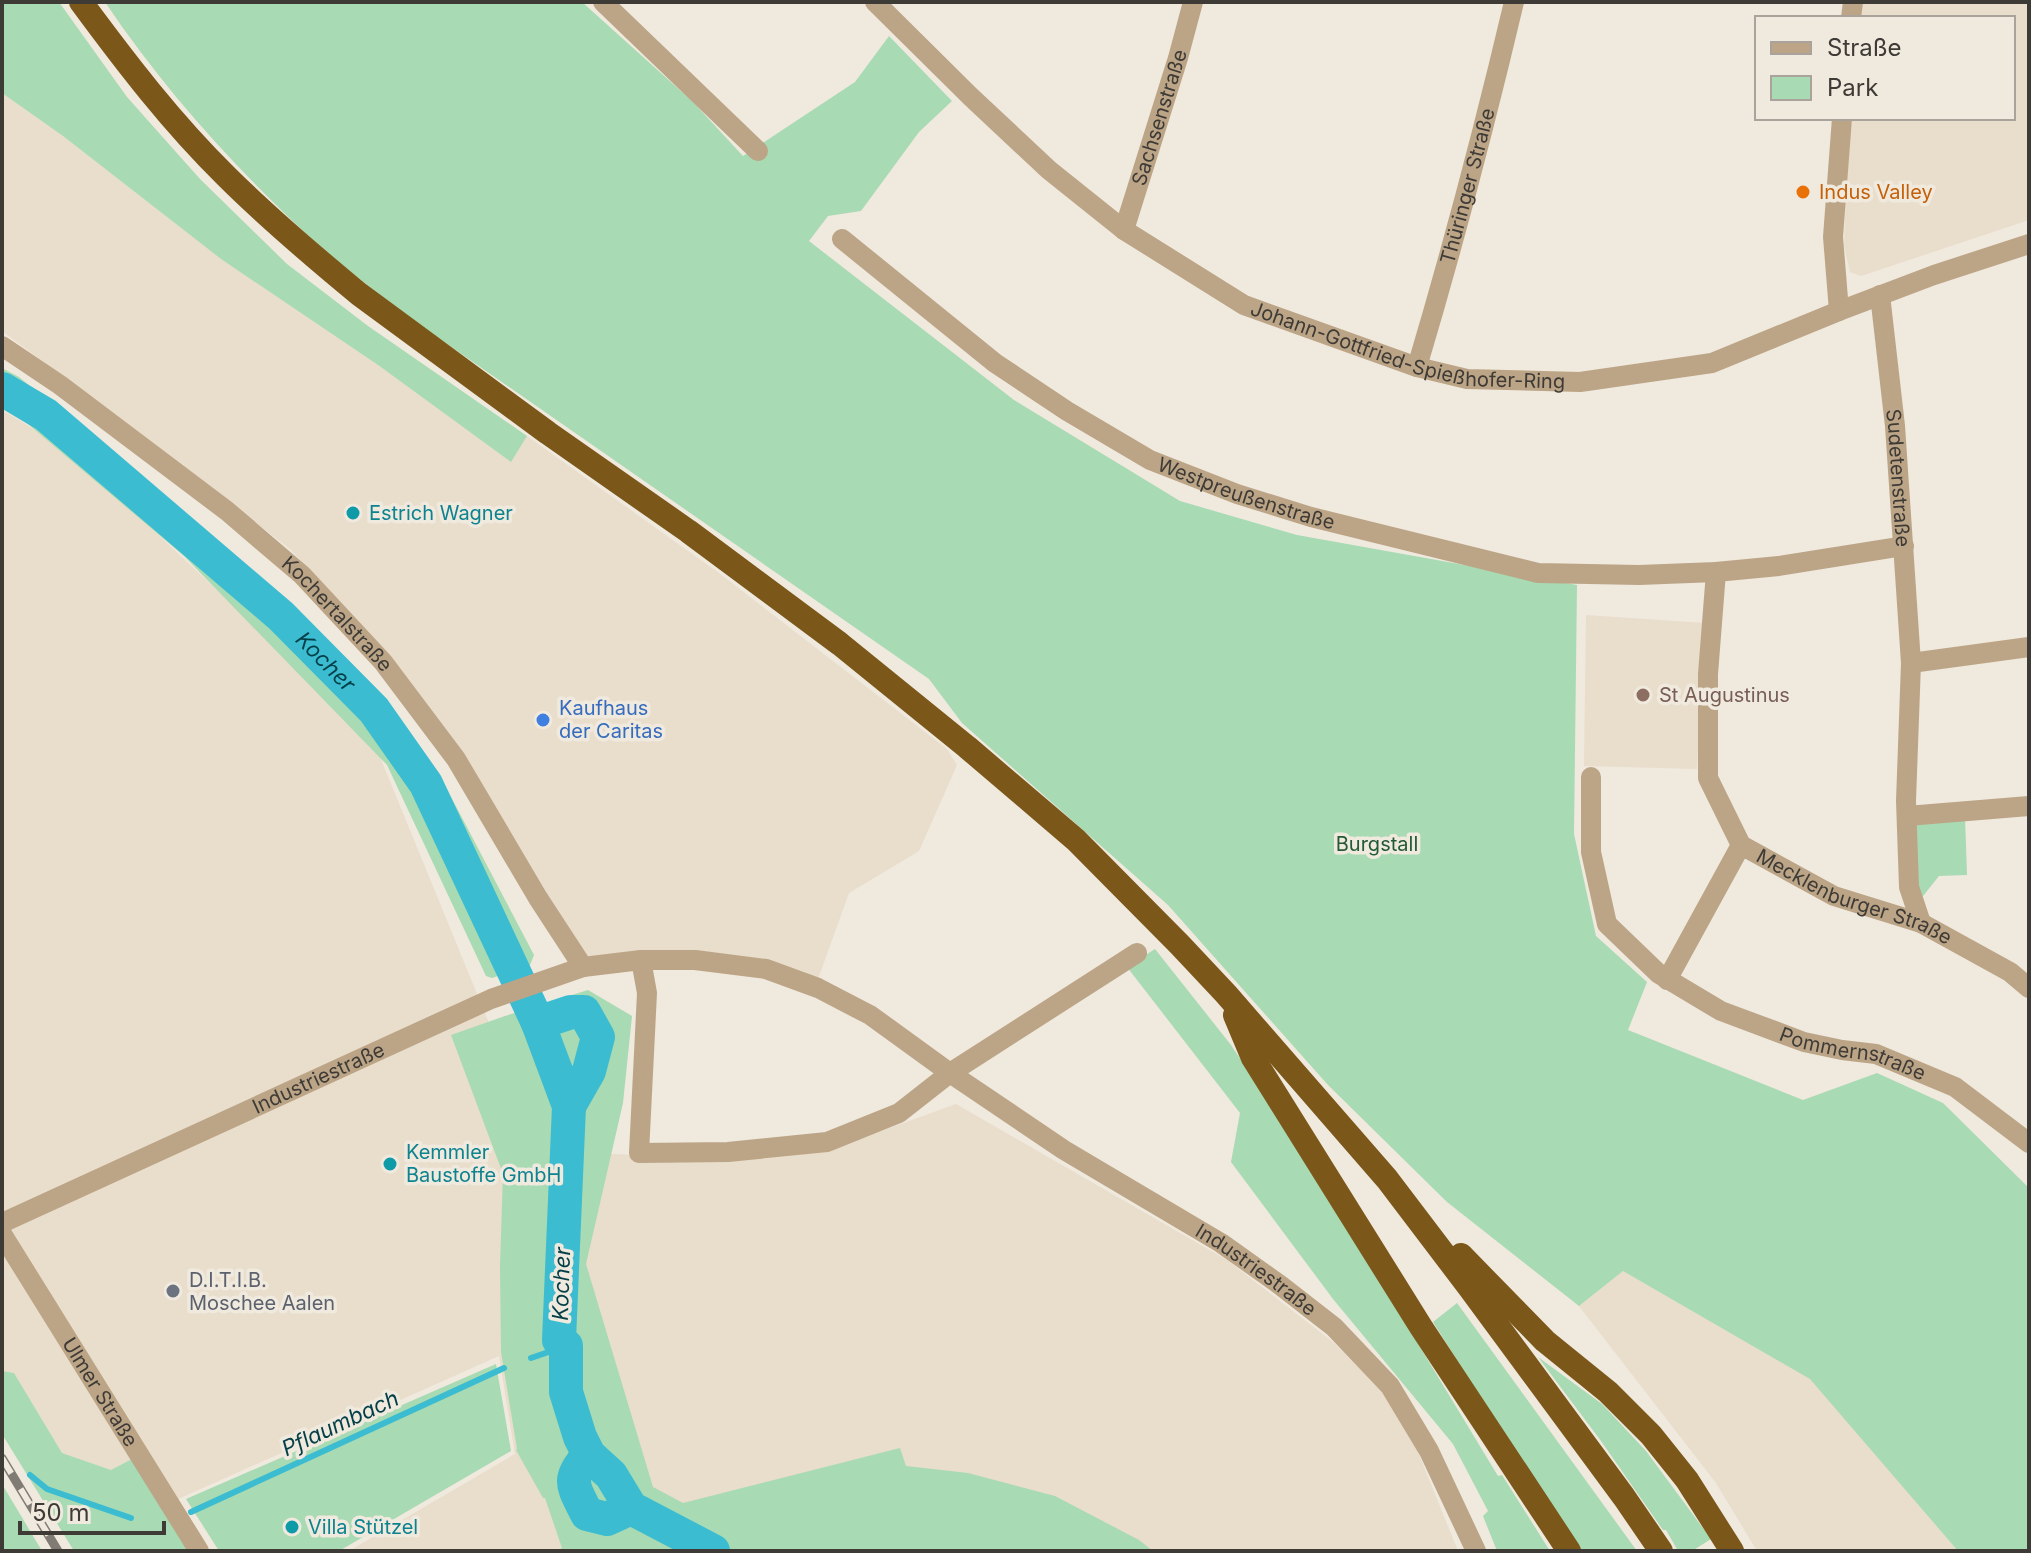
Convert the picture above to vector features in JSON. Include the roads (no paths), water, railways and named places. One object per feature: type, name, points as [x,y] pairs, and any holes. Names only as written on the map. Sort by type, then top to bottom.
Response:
[{"type":"highway","points":[[81,2],[145,87],[225,176],[297,243],[359,294],[840,644],[1076,840],[1226,994],[1387,1179],[1545,1341],[1608,1392],[1651,1435],[1687,1480],[1732,1551]]},
{"type":"highway","points":[[1226,994],[1253,1058],[1421,1327],[1569,1551]]},
{"type":"highway","points":[[1387,1179],[1661,1551]]},
{"type":"street","points":[[603,2],[758,151]]},
{"type":"street","name":"Johann-Gottfried-Spießhofer-Ring","points":[[875,2],[1049,170],[1124,230],[1244,305],[1417,367],[1467,379],[1580,382],[1712,363],[1880,295],[2029,244]]},
{"type":"street","name":"Sachsenstraße","points":[[1124,230],[1193,2]]},
{"type":"street","name":"Thüringer Straße","points":[[1417,367],[1464,203],[1514,2]]},
{"type":"street","points":[[1839,311],[1833,237],[1842,120]]},
{"type":"street","name":"Westpreußenstraße","points":[[842,239],[995,363],[1067,411],[1150,460],[1311,517],[1538,573],[1639,575],[1716,572],[1779,566],[1904,546]]},
{"type":"street","name":"Sudetenstraße","points":[[1880,295],[1895,426],[1911,663],[1907,816],[1909,887],[1921,923]]},
{"type":"street","name":"Kochertalstraße","points":[[2,346],[60,385],[227,511],[302,575],[383,662],[456,759],[538,898],[583,967]]},
{"type":"street","name":"Mecklenburger Straße","points":[[1716,572],[1708,674],[1708,778],[1741,845],[1834,896],[1921,923],[2010,972],[2029,988]]},
{"type":"street","points":[[1911,663],[2029,647]]},
{"type":"street","name":"Pommernstraße","points":[[1591,777],[1591,852],[1607,924],[1667,980],[1721,1011],[1768,1029],[1804,1042],[1876,1054],[1955,1087],[2029,1143]]},
{"type":"street","points":[[1907,816],[2029,806]]},
{"type":"street","points":[[1667,980],[1741,845]]},
{"type":"street","points":[[641,960],[647,993],[639,1153],[728,1152],[827,1142],[899,1113],[950,1073],[1137,953]]},
{"type":"street","name":"Industriestraße","points":[[2,1223],[538,981],[583,967],[641,960],[695,960],[766,969],[818,988],[870,1015],[1064,1150],[1221,1243],[1334,1327],[1390,1386],[1429,1451],[1476,1551]]},
{"type":"street","name":"Ulmer Straße","points":[[2,1234],[199,1551]]},
{"type":"waterway","name":"Kocher","points":[[2,389],[46,415],[281,616],[374,710],[426,784],[538,1023],[569,1106],[559,1340],[566,1346],[566,1392],[580,1437],[589,1455],[611,1475],[631,1508],[713,1551]]},
{"type":"waterway","name":"Kocher","points":[[538,1023],[571,1012],[584,1012],[598,1037],[589,1071],[569,1106]]},
{"type":"waterway","name":"Pflaumbach","points":[[531,1358],[566,1346]]},
{"type":"waterway","name":"Pflaumbach","points":[[191,1512],[504,1368]]},
{"type":"waterway","name":"Kocher","points":[[589,1455],[574,1478],[578,1497],[587,1514],[607,1519],[631,1508]]},
{"type":"waterway","points":[[30,1475],[47,1489],[131,1518]]},
{"type":"railway","points":[[2,1458],[58,1551]]},
{"type":"place","name":"Indus Valley","points":[[1803,192]]},
{"type":"place","name":"Estrich Wagner","points":[[353,513]]},
{"type":"place","name":"St Augustinus","points":[[1643,695]]},
{"type":"place","name":"Kaufhaus der Caritas","points":[[543,720]]},
{"type":"place","name":"Kemmler Baustoffe GmbH","points":[[390,1164]]},
{"type":"place","name":"D.I.T.I.B. Moschee Aalen","points":[[173,1291]]},
{"type":"place","name":"Villa Stützel","points":[[292,1527]]},
{"type":"park label","name":"Burgstall","points":[[1377,844]]}]
